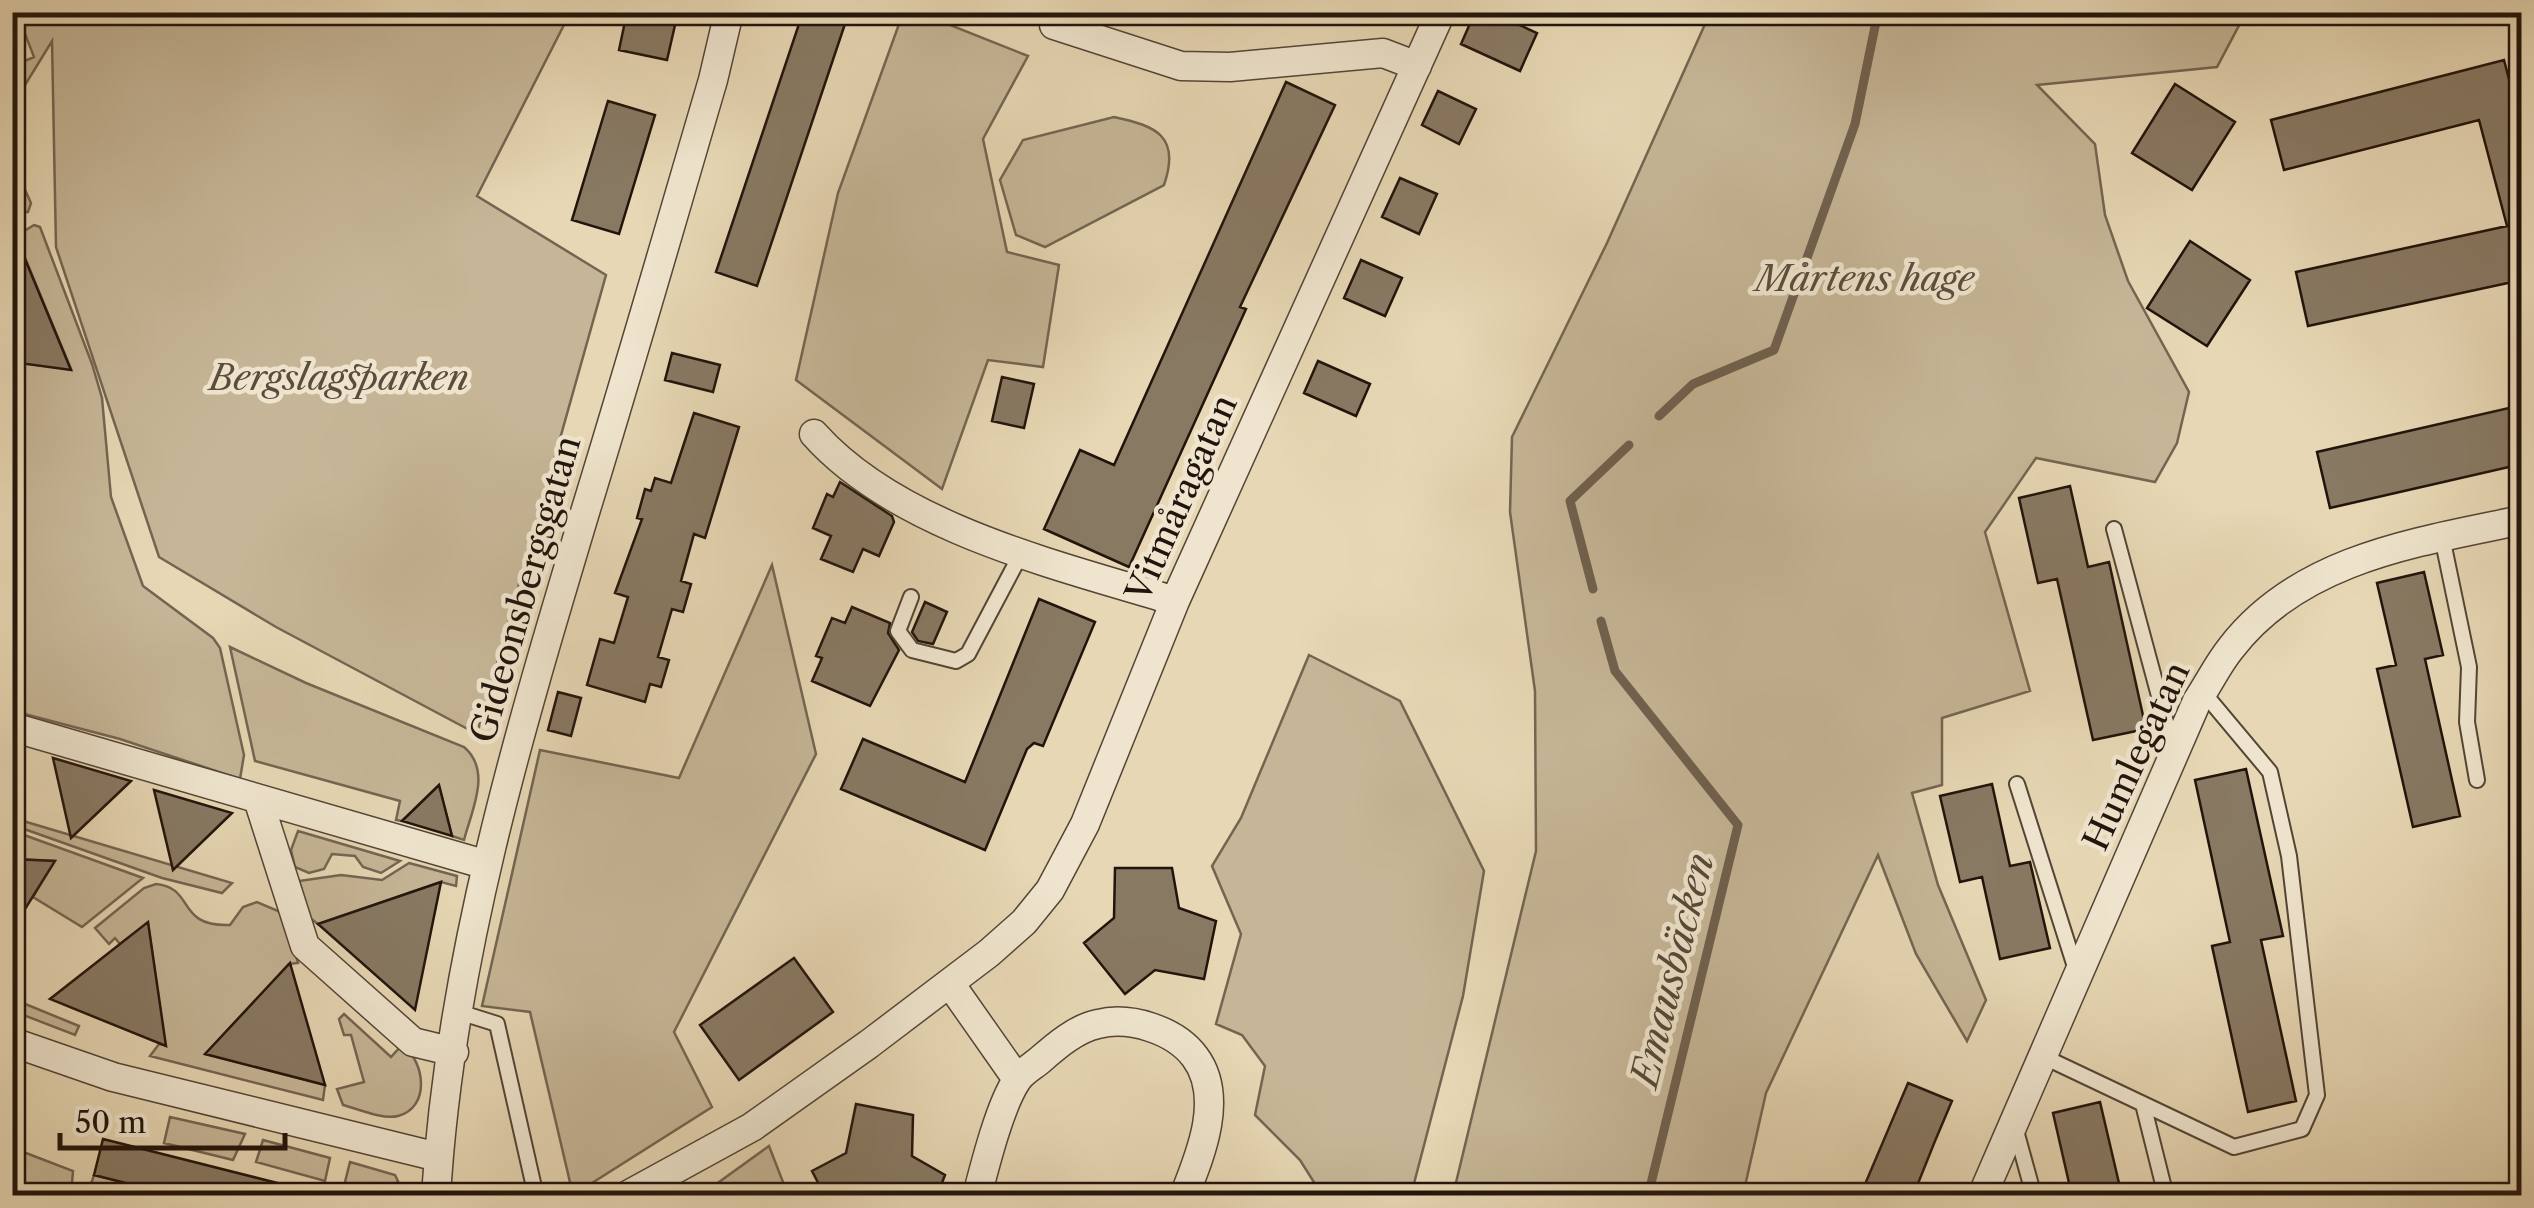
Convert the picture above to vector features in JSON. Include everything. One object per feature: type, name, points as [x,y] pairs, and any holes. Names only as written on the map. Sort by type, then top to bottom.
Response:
[{"type":"street","name":"Gideonsbergsgatan","points":[[436,1196],[459,1012],[488,865],[541,658],[713,80],[728,12]]},
{"type":"street","name":"Vitmåragatan","points":[[626,1196],[752,1127],[950,985],[1024,922],[1057,878],[1084,824],[1175,602],[1441,12]]},
{"type":"street","points":[[1054,26],[1181,66],[1230,67],[1383,52],[1417,66]]},
{"type":"street","points":[[814,434],[855,471],[910,507],[1022,552],[1175,602]]},
{"type":"street","name":"Humlegatan","points":[[1982,1196],[2174,753],[2203,692],[2231,647],[2292,592],[2358,560],[2442,536],[2522,520]]},
{"type":"street","points":[[12,727],[488,865]]},
{"type":"street","points":[[258,800],[306,946],[413,1042],[454,1052]]},
{"type":"street","points":[[950,985],[1017,1079]]},
{"type":"street","points":[[977,1196],[1017,1079],[1059,1044],[1096,1024],[1152,1027],[1178,1040],[1197,1058],[1208,1096],[1206,1142],[1184,1196]]},
{"type":"street","points":[[12,1042],[113,1076],[438,1157]]},
{"type":"lane","points":[[2114,528],[2174,753]]},
{"type":"lane","points":[[2442,536],[2469,667],[2468,722],[2476,780]]},
{"type":"lane","points":[[910,598],[898,631],[912,650],[956,661],[968,654],[977,640],[1022,552]]},
{"type":"lane","points":[[2042,1056],[2234,1147],[2302,1130],[2317,1096],[2289,856],[2270,772],[2203,692]]},
{"type":"lane","points":[[2017,784],[2078,976]]},
{"type":"lane","points":[[459,1012],[497,1024],[536,1196]]},
{"type":"lane","points":[[2144,1104],[2166,1196]]},
{"type":"lane","points":[[2014,1121],[2034,1196]]},
{"type":"green space","name":"Bergslagsparken","points":[[17,13],[570,13],[477,196],[606,275],[477,734],[276,627],[159,557],[56,247],[52,41],[22,90],[15,90],[13,66],[34,57]]},
{"type":"green space","points":[[903,13],[920,13],[1028,56],[983,139],[1007,252],[1059,265],[1043,367],[988,360],[942,489],[796,380],[838,193]]},
{"type":"green space","name":"Mårtens hage","points":[[1710,13],[2273,13],[2243,18],[2217,67],[2037,85],[2095,144],[2105,215],[2128,281],[2189,392],[2177,443],[2155,482],[2036,458],[1985,532],[2030,691],[1942,718],[1942,785],[1912,793],[1938,885],[1986,1000],[1967,1041],[1916,954],[1878,855],[1766,1093],[1743,1195],[1453,1195],[1536,851],[1535,691],[1510,512],[1512,437],[1607,243]]},
{"type":"green space","points":[[1114,117],[1153,130],[1167,144],[1164,185],[1045,247],[1016,235],[1000,180],[1023,140]]},
{"type":"green space","points":[[12,161],[31,203],[28,212],[23,212]]},
{"type":"green space","points":[[34,225],[40,227],[92,364],[102,398],[111,497],[143,586],[213,638],[220,648],[244,755],[240,779],[120,739],[13,711],[12,362],[71,369],[16,236]]},
{"type":"green space","points":[[772,565],[816,754],[674,1032],[712,1107],[573,1195],[530,1012],[482,1006],[540,750],[679,778]]},
{"type":"green space","points":[[230,647],[306,683],[464,747],[477,767],[478,791],[464,840],[452,836],[439,786],[402,821],[396,820],[400,801],[255,761]]},
{"type":"green space","points":[[1309,655],[1400,701],[1484,871],[1463,996],[1411,1195],[1322,1195],[1300,1160],[1255,1115],[1265,1066],[1242,1035],[1216,1024],[1241,934],[1212,866],[1241,818]]},
{"type":"green space","points":[[13,818],[232,883],[222,893],[162,878],[13,825]]},
{"type":"green space","points":[[13,831],[143,878],[82,927],[33,897],[54,861],[13,859]]},
{"type":"green space","points":[[298,831],[400,861],[381,873],[363,867],[355,856],[332,854],[324,869],[309,873],[295,867],[291,850]]},
{"type":"green space","points":[[409,863],[457,876],[456,886],[441,882],[318,924],[310,918],[299,881],[341,875],[382,880]]},
{"type":"green space","points":[[156,884],[177,892],[193,914],[213,924],[230,925],[243,907],[257,902],[285,914],[298,963],[289,964],[206,1054],[325,1085],[323,1100],[150,1056],[159,1044],[165,1045],[148,923],[120,944],[115,938],[109,944],[95,928],[144,888]]},
{"type":"green space","points":[[13,999],[79,1026],[75,1035],[13,1011]]},
{"type":"green space","points":[[344,1014],[391,1057],[402,1045],[416,1062],[420,1095],[408,1111],[385,1117],[343,1105],[337,1089],[364,1082],[351,1035],[344,1035],[339,1019]]},
{"type":"green space","points":[[170,1117],[245,1134],[233,1160],[164,1143]]},
{"type":"green space","points":[[263,1140],[330,1158],[325,1181],[256,1162]]},
{"type":"green space","points":[[769,1146],[788,1195],[701,1195]]},
{"type":"green space","points":[[13,1148],[73,1171],[71,1195],[13,1195]]},
{"type":"green space","points":[[350,1162],[395,1175],[398,1181],[395,1185],[344,1186]]},
{"type":"green space","points":[[94,1175],[177,1195],[87,1196]]},
{"type":"building","points":[[627,12],[678,12],[667,60],[619,50]]},
{"type":"building","points":[[803,12],[849,12],[757,286],[716,272]]},
{"type":"building","points":[[1475,12],[1491,12],[1537,33],[1520,71],[1461,44]]},
{"type":"building","points":[[2504,60],[2515,102],[2522,100],[2522,280],[2308,326],[2296,272],[2507,226],[2479,120],[2284,170],[2271,120]]},
{"type":"building","points":[[1286,82],[1335,105],[1240,307],[1246,309],[1129,567],[1044,529],[1080,450],[1114,465]]},
{"type":"building","points":[[2175,84],[2235,122],[2192,190],[2132,153]]},
{"type":"building","points":[[1438,91],[1476,109],[1459,144],[1422,125]]},
{"type":"building","points":[[608,101],[655,115],[619,234],[572,220]]},
{"type":"building","points":[[1400,178],[1437,194],[1419,234],[1382,217]]},
{"type":"building","points":[[13,230],[71,370],[12,362]]},
{"type":"building","points":[[2190,241],[2250,280],[2207,346],[2147,308]]},
{"type":"building","points":[[1361,260],[1402,278],[1385,316],[1344,298]]},
{"type":"building","points":[[672,353],[720,365],[713,392],[665,380]]},
{"type":"building","points":[[1318,361],[1370,384],[1356,416],[1304,393]]},
{"type":"building","points":[[1002,377],[1034,384],[1024,428],[992,421]]},
{"type":"building","points":[[2522,405],[2522,464],[2330,508],[2317,452]]},
{"type":"building","points":[[694,413],[739,427],[705,538],[694,534],[681,581],[691,584],[683,612],[672,609],[658,657],[669,660],[661,687],[650,684],[645,702],[587,685],[600,639],[614,643],[628,597],[615,593],[642,519],[637,518],[645,489],[651,491],[655,478],[671,483]]},
{"type":"building","points":[[840,482],[892,516],[894,522],[879,556],[863,549],[853,572],[821,559],[831,536],[813,528],[827,494],[833,497]]},
{"type":"building","points":[[2070,486],[2088,567],[2109,562],[2146,729],[2093,740],[2057,579],[2038,583],[2019,498]]},
{"type":"building","points":[[2424,572],[2443,655],[2425,659],[2460,816],[2413,827],[2377,669],[2396,665],[2377,583]]},
{"type":"building","points":[[1039,599],[1095,622],[1043,746],[1034,743],[1027,749],[985,850],[841,789],[863,739],[965,782]]},
{"type":"building","points":[[925,602],[947,612],[933,644],[918,641],[912,632]]},
{"type":"building","points":[[852,607],[890,623],[888,633],[899,650],[870,706],[812,681],[822,658],[816,656],[832,618],[845,623]]},
{"type":"building","points":[[558,692],[581,698],[571,736],[548,730]]},
{"type":"building","points":[[53,758],[131,781],[71,838]]},
{"type":"building","points":[[2246,769],[2283,936],[2261,940],[2296,1101],[2248,1112],[2212,946],[2230,942],[2195,780]]},
{"type":"building","points":[[1992,784],[2010,866],[2030,862],[2050,948],[2000,959],[1982,877],[1960,882],[1940,796]]},
{"type":"building","points":[[439,785],[452,836],[402,821]]},
{"type":"building","points":[[154,790],[232,813],[173,870]]},
{"type":"building","points":[[12,859],[55,861],[12,930]]},
{"type":"building","points":[[1115,868],[1172,868],[1179,908],[1216,921],[1204,979],[1155,970],[1125,994],[1084,943],[1114,918]]},
{"type":"building","points":[[441,882],[415,1010],[318,924]]},
{"type":"building","points":[[148,922],[166,1046],[50,999]]},
{"type":"building","points":[[794,958],[833,1012],[739,1080],[700,1025]]},
{"type":"building","points":[[290,963],[325,1085],[205,1054]]},
{"type":"building","points":[[1908,1083],[1952,1101],[1913,1196],[1860,1196]]},
{"type":"building","points":[[2100,1102],[2122,1196],[2072,1196],[2053,1113]]},
{"type":"building","points":[[856,1104],[913,1115],[912,1156],[945,1175],[937,1196],[825,1196],[812,1171],[846,1153]]},
{"type":"building","points":[[103,1139],[293,1187],[292,1196],[177,1196],[94,1175]]},
{"type":"waterway","name":"Emausbäcken","points":[[1659,416],[1693,384],[1774,350],[1855,124],[1878,12]]},
{"type":"waterway","name":"Emausbäcken","points":[[1593,589],[1570,501],[1629,445]]},
{"type":"waterway","name":"Emausbäcken","points":[[1601,621],[1615,671],[1738,825],[1648,1196]]}]
